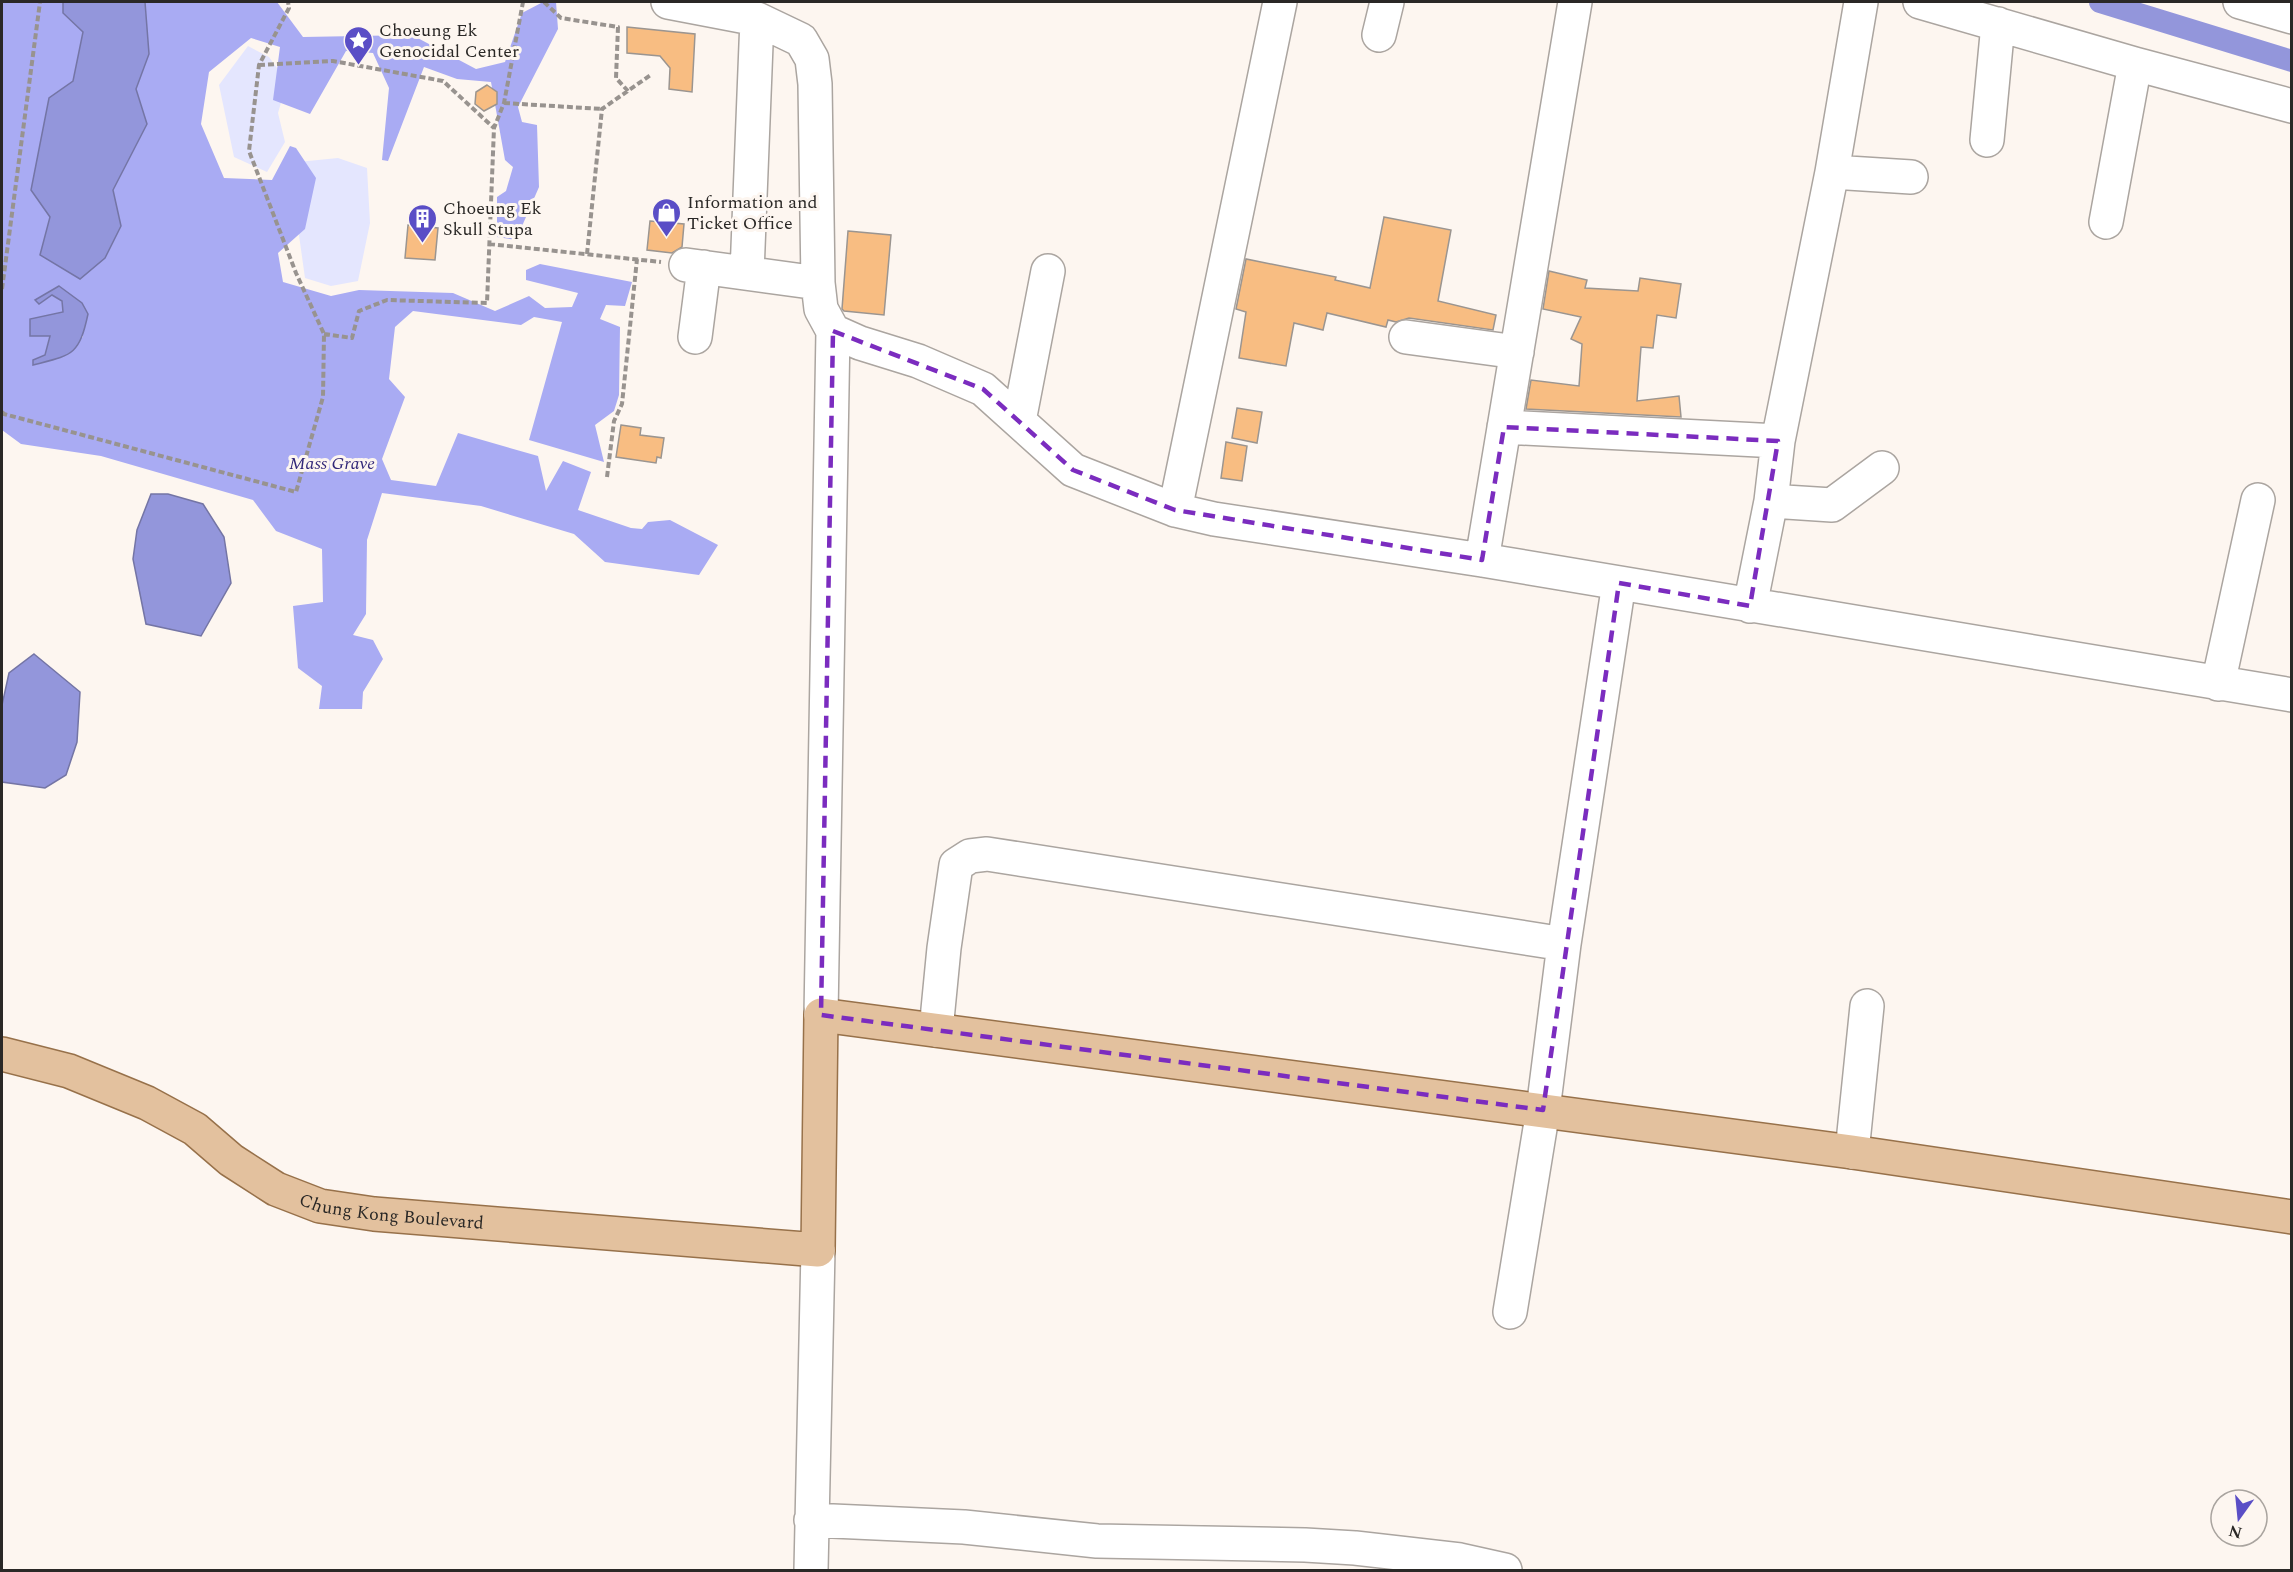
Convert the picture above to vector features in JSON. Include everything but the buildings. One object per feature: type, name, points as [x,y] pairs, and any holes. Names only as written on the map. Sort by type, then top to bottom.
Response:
[{"type":"main road","points":[[818,1250],[821,1015],[1852,1152],[2292,1217]]},
{"type":"main road","name":"Chung Kong Boulevard","points":[[2,1054],[69,1071],[147,1102],[195,1129],[231,1160],[276,1189],[320,1206],[374,1214],[818,1250]]},
{"type":"street","points":[[668,2],[757,19],[801,40],[812,59],[818,283],[821,309],[833,331],[821,1015]]},
{"type":"street","points":[[1175,510],[1280,2]]},
{"type":"street","points":[[1379,35],[1387,2]]},
{"type":"street","points":[[1482,560],[1575,2]]},
{"type":"street","points":[[1750,606],[1772,501],[1778,441],[1832,172],[1861,2]]},
{"type":"street","points":[[1920,2],[2135,64],[2292,106]]},
{"type":"street","points":[[2240,2],[2292,17]]},
{"type":"street","points":[[747,273],[757,19]]},
{"type":"street","points":[[1988,140],[1998,24]]},
{"type":"street","points":[[2106,222],[2135,64]]},
{"type":"street","points":[[1832,172],[1911,177]]},
{"type":"street","points":[[694,337],[695,266],[818,283]]},
{"type":"street","points":[[1019,421],[1048,271]]},
{"type":"street","points":[[833,331],[860,343],[918,361],[983,389],[1073,470],[1175,510],[1214,519],[1482,560],[2292,695]]},
{"type":"street","points":[[1406,337],[1517,352]]},
{"type":"street","points":[[1504,427],[1778,441]]},
{"type":"street","points":[[1772,501],[1832,506],[1882,468]]},
{"type":"street","points":[[2218,684],[2258,500]]},
{"type":"street","points":[[1510,1312],[1543,1110],[1563,944],[1619,583]]},
{"type":"street","points":[[936,1030],[944,948],[956,865],[970,856],[987,854],[1563,944]]},
{"type":"street","points":[[1852,1152],[1867,1006]]},
{"type":"street","points":[[811,1570],[818,1250]]},
{"type":"street","points":[[812,1520],[964,1527],[1097,1541],[1355,1548],[1460,1560],[1505,1570]]},
{"type":"path","points":[[2,289],[40,2]]},
{"type":"path","points":[[2,412],[296,492],[323,397],[324,334],[296,273],[249,150],[259,65],[289,8],[288,2]]},
{"type":"path","points":[[324,334],[352,338],[359,311],[387,300],[487,303],[494,128],[504,103],[523,2]]},
{"type":"path","points":[[543,2],[561,18],[618,27],[616,78],[628,91]]},
{"type":"path","points":[[259,65],[333,61],[443,81],[494,128]]},
{"type":"path","points":[[504,103],[602,109],[652,74]]},
{"type":"path","points":[[587,254],[602,109]]},
{"type":"path","points":[[489,244],[695,266]]},
{"type":"path","points":[[607,477],[614,421],[622,404],[637,259]]},
{"type":"highlighted area","points":[[833,331],[983,389],[1073,470],[1175,510],[1482,560],[1504,427],[1778,441],[1750,606],[1619,583],[1543,1110],[821,1015]]},
{"type":"shaded area","points":[[63,2],[145,2],[149,54],[136,89],[147,124],[113,190],[121,226],[105,258],[80,279],[40,255],[50,217],[31,190],[49,98],[73,81],[83,32],[63,13]]},
{"type":"shaded area","points":[[248,46],[269,57],[287,82],[278,113],[285,142],[267,172],[234,157],[219,85]]},
{"type":"shaded area","points":[[338,158],[367,168],[370,223],[358,281],[331,286],[305,278],[297,221],[298,162]]},
{"type":"shaded area","points":[[59,286],[82,303],[88,314],[85,328],[72,352],[57,359],[33,365],[33,360],[45,355],[50,336],[30,336],[30,319],[63,312],[62,301],[52,295],[39,304],[35,300]]},
{"type":"shaded area","points":[[151,494],[168,494],[203,504],[224,537],[231,583],[201,636],[146,624],[133,559],[137,530]]},
{"type":"shaded area","points":[[34,654],[80,692],[77,742],[66,775],[45,788],[2,782],[2,705],[9,673]]},
{"type":"green space","name":"Mass Grave","points":[[2,2],[63,2],[63,13],[83,32],[73,81],[31,190],[50,217],[105,258],[121,226],[113,190],[147,124],[136,89],[149,54],[145,2],[277,2],[303,37],[412,35],[476,69],[505,62],[522,13],[543,2],[556,2],[558,29],[518,107],[522,122],[537,125],[539,187],[516,240],[497,237],[497,197],[506,191],[513,167],[505,160],[491,82],[457,79],[424,67],[388,161],[382,160],[389,88],[373,53],[346,51],[310,114],[273,100],[280,47],[251,38],[209,72],[201,124],[224,178],[272,180],[290,146],[296,148],[316,178],[305,229],[278,253],[283,282],[331,296],[359,290],[453,293],[495,311],[529,296],[545,308],[572,307],[578,293],[526,280],[526,270],[540,264],[632,282],[625,306],[606,305],[600,319],[620,327],[619,395],[614,411],[595,425],[604,462],[529,440],[562,322],[534,317],[521,325],[413,311],[395,327],[389,379],[405,397],[382,459],[391,480],[436,486],[458,433],[538,456],[546,491],[563,461],[591,472],[578,510],[631,528],[642,529],[648,522],[670,520],[718,545],[699,575],[605,562],[574,534],[481,506],[382,493],[367,540],[366,614],[353,635],[373,640],[383,659],[363,692],[362,709],[319,709],[322,686],[298,668],[293,606],[323,602],[322,549],[276,531],[253,500],[101,456],[21,444],[2,430]],"holes":[[[59,286],[83,337],[45,355],[50,335],[63,312],[62,301],[52,295],[39,304]]]},
{"type":"waterway","points":[[2100,2],[2292,61]]},
{"type":"place","name":"Choeung Ek Genocidal Center","points":[[358,66]]},
{"type":"place","name":"Information and Ticket Office","points":[[666,238]]},
{"type":"place","name":"Choeung Ek Skull Stupa","points":[[422,244]]}]
